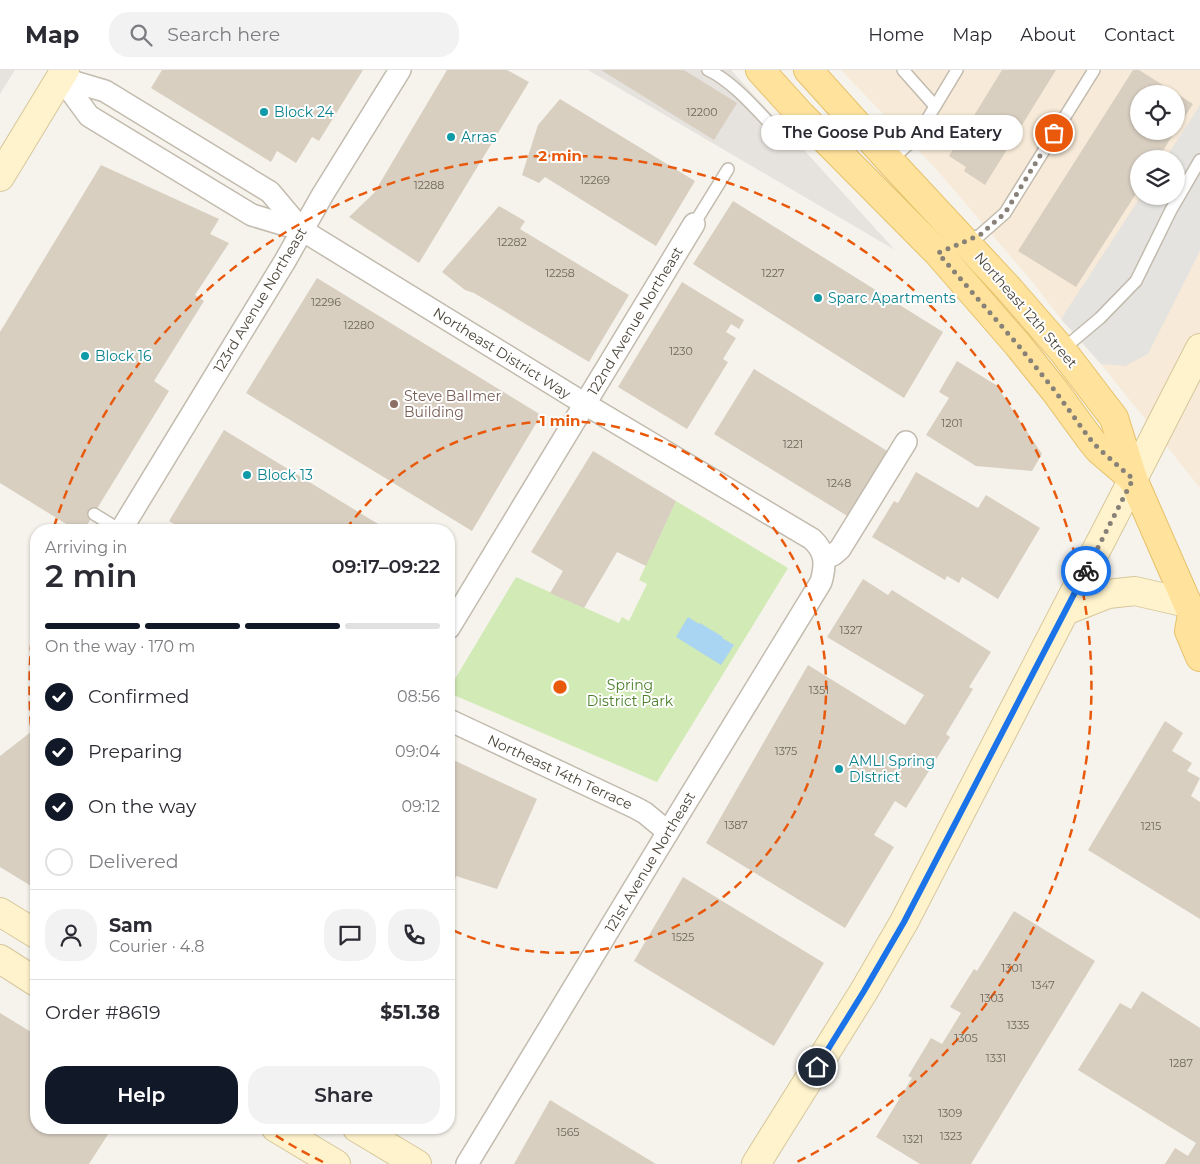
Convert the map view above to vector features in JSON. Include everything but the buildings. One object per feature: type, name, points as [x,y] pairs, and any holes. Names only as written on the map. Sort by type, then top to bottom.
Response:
[{"type":"main road","name":"Northeast 12th Street","points":[[760,70],[938,253],[1018,345],[1090,439],[1133,479]]},
{"type":"main road","name":"Northeast 12th Street","points":[[810,71],[890,161],[1009,289],[1062,350],[1114,418],[1133,479],[1193,611],[1189,631],[1200,657]]},
{"type":"street","name":"123rd Avenue Northeast","points":[[125,524],[285,261],[323,194],[400,70]]},
{"type":"street","name":"Northeast District Way","points":[[58,72],[89,116],[252,215],[302,230],[585,404],[812,539],[828,556]]},
{"type":"street","name":"Northeast District Way","points":[[58,72],[105,91],[270,192],[302,230]]},
{"type":"street","points":[[0,177],[58,72]]},
{"type":"street","name":"122nd Avenue Northeast","points":[[455,618],[694,224]]},
{"type":"street","points":[[756,1164],[864,991],[904,922],[1200,348]]},
{"type":"street","points":[[828,556],[840,549],[906,442]]},
{"type":"street","name":"121st Avenue Northeast","points":[[468,1164],[821,582],[828,556]]},
{"type":"street","points":[[1066,610],[1108,594],[1135,591],[1193,611]]},
{"type":"street","name":"Northeast 14th Terrace","points":[[455,723],[636,808],[668,832]]},
{"type":"street","points":[[0,912],[30,930]]},
{"type":"street","points":[[0,960],[30,978]]},
{"type":"street","points":[[286,1134],[336,1164]]},
{"type":"street","points":[[367,1134],[417,1164]]},
{"type":"lane","points":[[708,70],[718,74],[775,129],[795,130],[810,122]]},
{"type":"lane","points":[[903,70],[935,106]]},
{"type":"lane","points":[[890,161],[916,137],[957,70]]},
{"type":"lane","points":[[938,253],[980,235],[1005,213],[1094,70]]},
{"type":"lane","points":[[1062,350],[1100,318],[1136,281],[1171,210],[1200,160]]},
{"type":"lane","name":"122nd Avenue Northeast","points":[[694,224],[728,168]]},
{"type":"lane","points":[[94,514],[111,524]]},
{"type":"shaded area","points":[[0,70],[15,70],[0,94]]},
{"type":"shaded area","points":[[588,70],[731,70],[895,250]]},
{"type":"shaded area","points":[[841,70],[1200,70],[1200,488],[1035,285],[937,170]]},
{"type":"shaded area","points":[[1200,105],[1200,251],[1148,354],[1125,366],[1101,364],[1061,319],[1135,205],[1185,205],[1185,150],[1171,150],[1177,140],[1185,140],[1185,128]]},
{"type":"green space","name":"Spring District Park","points":[[676,501],[788,568],[657,782],[455,696],[455,679],[516,577],[619,623],[622,617],[629,621],[647,584],[639,580]]},
{"type":"water","points":[[688,617],[734,645],[721,665],[676,637]]},
{"type":"way so far","points":[[1054,133],[1005,213],[980,235],[938,253],[1018,345],[1090,439],[1133,479],[1086,571]]},
{"type":"place","name":"Block 24","points":[[264,112]]},
{"type":"place","name":"The Goose Pub And Eatery","points":[[1054,133]]},
{"type":"place","name":"Arras","points":[[451,137]]},
{"type":"place","name":"Sparc Apartments","points":[[818,298]]},
{"type":"place","name":"Block 16","points":[[85,356]]},
{"type":"place","name":"Steve Ballmer Building","points":[[394,404]]},
{"type":"place","name":"Block 13","points":[[247,475]]},
{"type":"place","name":"AMLI Spring DIstrict","points":[[839,769]]},
{"type":"route","points":[[817,1067],[904,922],[1086,571]]}]
